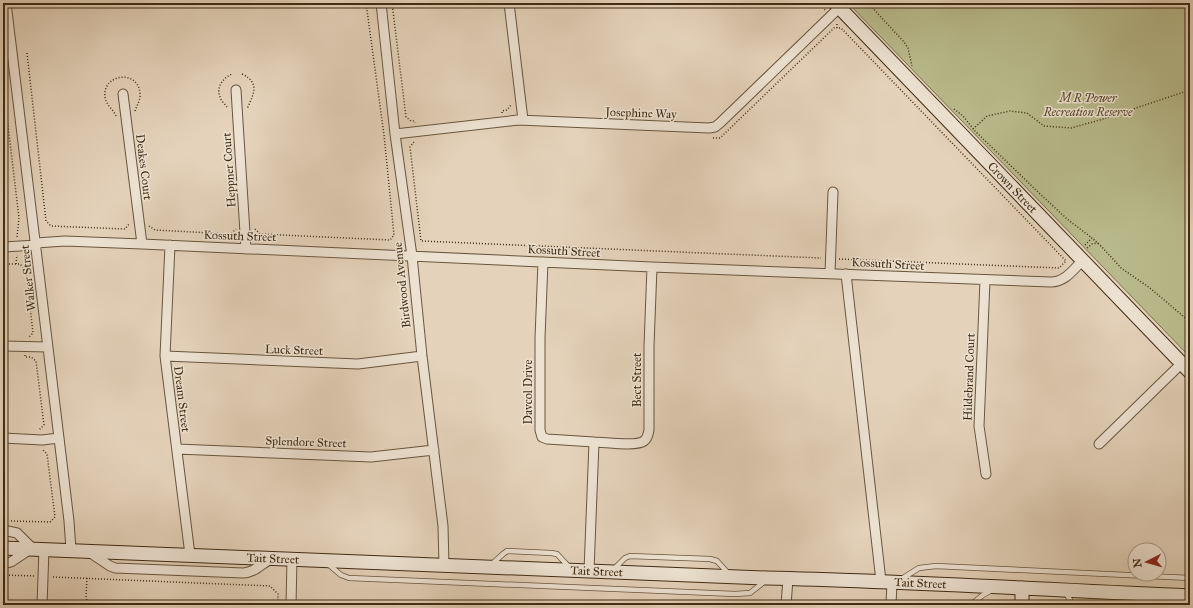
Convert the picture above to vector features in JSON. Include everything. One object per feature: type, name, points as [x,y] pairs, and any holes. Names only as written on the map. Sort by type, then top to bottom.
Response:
[{"type":"street","name":"Walker Street","points":[[6,3],[8,48],[36,244],[71,550]]},
{"type":"street","name":"Birdwood Avenue","points":[[381,3],[395,134],[412,256],[422,356],[443,526],[444,565]]},
{"type":"street","points":[[509,3],[523,120]]},
{"type":"street","name":"Josephine Way","points":[[395,134],[523,120],[709,128],[715,127],[720,124],[837,6]]},
{"type":"street","name":"Crown Street","points":[[837,6],[1075,260],[1186,368]]},
{"type":"street","name":"Heppner Court","points":[[236,90],[246,249]]},
{"type":"street","name":"Deakes Court","points":[[122,94],[142,244]]},
{"type":"street","points":[[830,273],[833,192]]},
{"type":"street","name":"Kossuth Street","points":[[3,247],[17,247],[65,241],[652,267],[1054,282],[1065,278],[1075,260]]},
{"type":"street","name":"Dream Street","points":[[170,245],[165,356],[190,555]]},
{"type":"street","name":"Davcol Drive","points":[[543,262],[540,338],[540,433],[543,438],[550,440],[594,442]]},
{"type":"street","name":"Bect Street","points":[[594,442],[638,443],[645,441],[648,435],[652,267]]},
{"type":"street","points":[[846,274],[890,581],[891,605]]},
{"type":"street","name":"Hildebrand Court","points":[[985,280],[979,426],[986,474]]},
{"type":"street","points":[[3,346],[48,347]]},
{"type":"street","name":"Luck Street","points":[[165,356],[358,364],[422,356]]},
{"type":"street","points":[[1099,444],[1186,368]]},
{"type":"street","points":[[3,438],[59,438]]},
{"type":"street","points":[[589,571],[594,442]]},
{"type":"street","name":"Splendore Street","points":[[177,449],[372,457],[434,450]]},
{"type":"street","points":[[3,530],[18,533],[36,549],[43,576],[42,605]]},
{"type":"street","name":"Tait Street","points":[[3,548],[734,577],[890,581],[1063,591],[1190,596]]},
{"type":"street","points":[[3,564],[11,562],[36,549]]},
{"type":"street","points":[[87,551],[115,568],[212,572],[250,573],[260,564],[272,558]]},
{"type":"street","points":[[291,605],[292,559]]},
{"type":"street","points":[[786,605],[788,578]]},
{"type":"street","points":[[1022,588],[1022,605]]},
{"type":"lane","points":[[324,560],[341,575],[349,578],[720,594],[748,594],[754,591],[768,578]]},
{"type":"lane","points":[[890,581],[919,568],[936,566],[1190,578]]},
{"type":"lane","points":[[945,603],[973,603],[983,595],[999,587]]},
{"type":"lane","points":[[1063,591],[1074,605]]},
{"type":"path","points":[[255,229],[260,234],[313,237],[390,240],[394,235],[384,135],[366,3]]},
{"type":"path","points":[[392,3],[406,117],[411,121],[414,121],[416,131],[417,141],[410,147],[421,241],[1059,268],[1075,260],[1092,244],[1099,243]]},
{"type":"path","points":[[868,3],[904,42],[908,48],[913,68]]},
{"type":"path","points":[[712,138],[720,138],[834,28],[841,28],[1075,260]]},
{"type":"path","points":[[27,53],[46,221],[51,226],[125,229],[130,224],[129,216]]},
{"type":"path","points":[[242,74],[249,78],[254,87],[254,96],[247,111]]},
{"type":"path","points":[[116,118],[106,100],[105,92],[110,82],[119,77],[132,79],[138,86],[140,97],[135,113]]},
{"type":"path","points":[[3,84],[19,218],[16,264]]},
{"type":"path","points":[[974,129],[987,116],[1010,111],[1027,113],[1044,126],[1071,128],[1100,120],[1190,90]]},
{"type":"path","points":[[503,121],[502,111],[507,110],[512,104]]},
{"type":"path","points":[[951,106],[964,116],[974,129],[1060,212],[1099,243],[1121,268],[1150,288],[1190,322]]},
{"type":"path","points":[[149,225],[154,230],[231,234]]},
{"type":"path","points":[[1075,260],[1092,238]]},
{"type":"path","points":[[3,264],[20,264],[26,270],[33,332],[28,338]]},
{"type":"path","points":[[25,347],[25,357],[31,357],[36,361],[44,425]]},
{"type":"path","points":[[11,521],[50,522],[55,517],[47,454],[42,449],[34,448],[34,439]]},
{"type":"path","points":[[3,575],[270,586],[278,594],[278,605]]},
{"type":"path","points":[[87,578],[86,597],[88,605]]},
{"type":"green space","name":"M R Power Recreation Reserve","points":[[848,3],[1190,3],[1190,357]]}]
